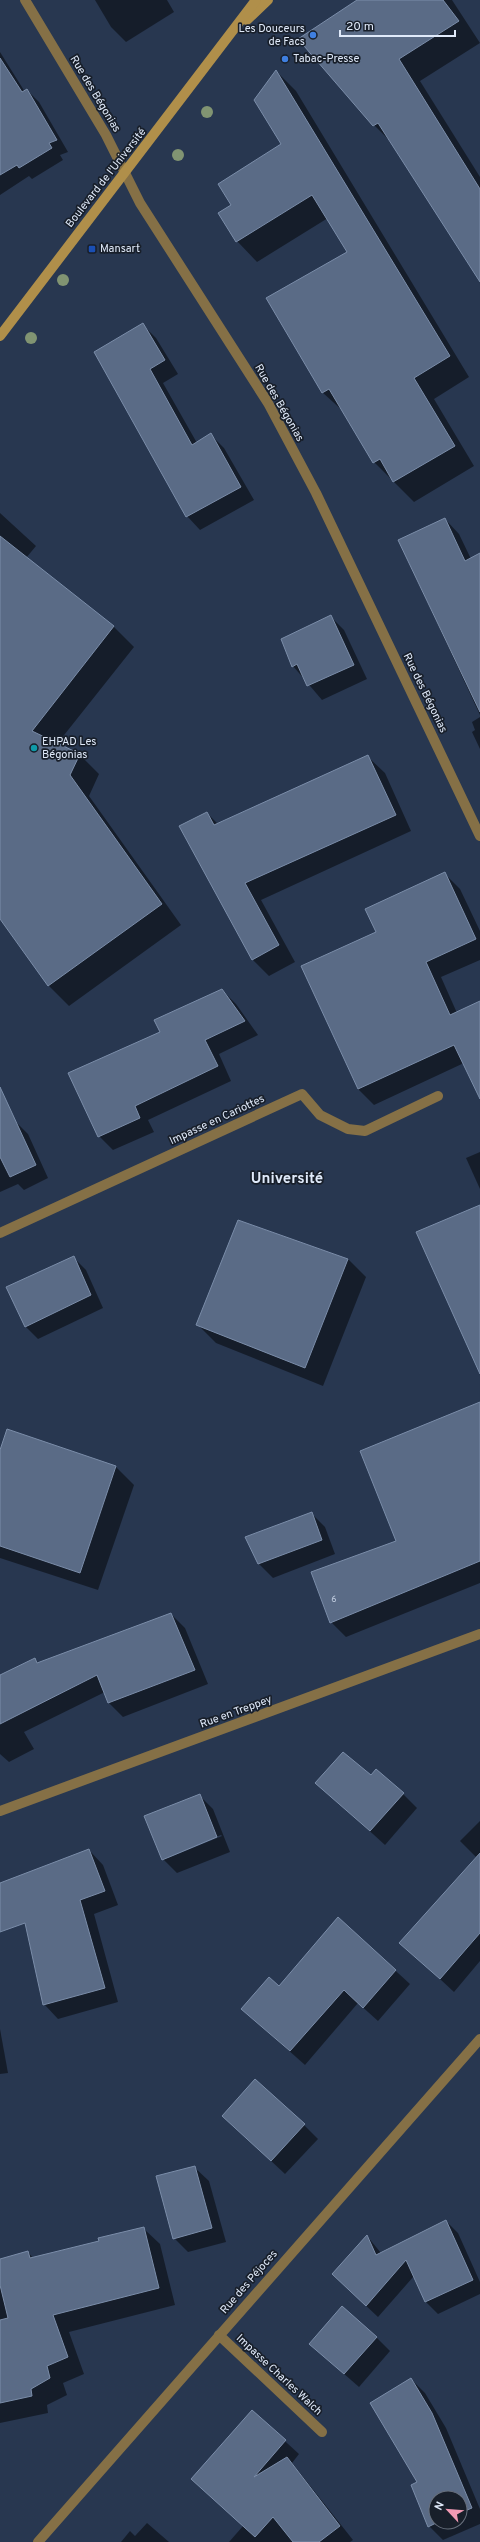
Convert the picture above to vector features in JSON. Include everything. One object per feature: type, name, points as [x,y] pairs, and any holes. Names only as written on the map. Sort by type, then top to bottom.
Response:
[{"type":"main road","name":"Boulevard de l'Université","points":[[0,336],[231,35],[256,0]]},
{"type":"main road","name":"Boulevard de l'Université","points":[[231,35],[268,0]]},
{"type":"street","name":"Rue des Bégonias","points":[[24,0],[126,172],[140,203],[268,403],[297,458],[480,836]]},
{"type":"street","name":"Impasse en Cariottes","points":[[0,1233],[302,1094],[320,1115],[348,1129],[365,1131],[438,1096]]},
{"type":"street","name":"Rue en Treppey","points":[[0,1811],[480,1634]]},
{"type":"street","name":"Rue des Péjoces","points":[[38,2542],[480,2039]]},
{"type":"street","name":"Impasse Charles Walch","points":[[219,2335],[322,2432]]},
{"type":"building","points":[[357,0],[443,0],[459,21],[399,59],[480,189],[480,282],[378,123],[373,126],[298,39]]},
{"type":"building","points":[[0,58],[22,92],[27,89],[57,140],[49,143],[52,148],[19,168],[17,165],[0,175]]},
{"type":"building","points":[[276,70],[450,356],[414,378],[455,446],[393,482],[380,459],[373,463],[329,389],[322,393],[266,298],[347,252],[312,195],[236,242],[218,213],[231,205],[218,184],[281,144],[254,100]]},
{"type":"building","points":[[143,323],[165,360],[150,369],[192,445],[211,433],[241,487],[186,517],[94,352]]},
{"type":"building","points":[[445,518],[465,561],[480,553],[480,712],[398,540]]},
{"type":"building","name":"EHPAD Les Bégonias","points":[[0,536],[114,626],[32,731],[80,754],[70,775],[162,904],[48,986],[0,919]]},
{"type":"building","points":[[331,615],[354,665],[307,686],[297,664],[292,667],[281,639]]},
{"type":"building","points":[[368,755],[396,815],[245,883],[279,945],[252,960],[179,826],[207,812],[214,825]]},
{"type":"building","points":[[445,872],[476,939],[426,962],[450,1015],[480,1001],[480,1099],[454,1045],[358,1089],[301,966],[376,932],[365,909]]},
{"type":"building","points":[[222,989],[245,1021],[205,1040],[218,1066],[135,1106],[140,1118],[98,1137],[68,1073],[160,1032],[154,1020]]},
{"type":"building","points":[[0,1087],[36,1165],[10,1177],[0,1157]]},
{"type":"building","points":[[480,1205],[480,1374],[416,1232]]},
{"type":"building","points":[[238,1220],[348,1259],[305,1368],[196,1325]]},
{"type":"building","points":[[74,1256],[91,1295],[25,1327],[6,1287]]},
{"type":"building","points":[[480,1402],[480,1561],[330,1623],[311,1572],[396,1541],[360,1451]]},
{"type":"building","points":[[7,1429],[116,1466],[80,1573],[0,1546],[0,1450]]},
{"type":"building","points":[[312,1512],[322,1540],[258,1564],[245,1537]]},
{"type":"building","points":[[171,1613],[195,1670],[108,1703],[97,1675],[0,1724],[0,1675],[35,1658],[37,1663]]},
{"type":"building","points":[[343,1752],[371,1775],[376,1769],[404,1793],[370,1831],[315,1783]]},
{"type":"building","points":[[200,1794],[217,1837],[162,1860],[144,1816]]},
{"type":"building","points":[[89,1849],[105,1891],[80,1900],[105,1988],[43,2005],[25,1923],[0,1932],[0,1883]]},
{"type":"building","points":[[480,1853],[480,1933],[440,1979],[399,1943]]},
{"type":"building","points":[[338,1917],[396,1970],[363,2008],[344,1990],[290,2051],[241,2009],[269,1977],[279,1986]]},
{"type":"building","points":[[255,2079],[305,2124],[271,2161],[222,2116]]},
{"type":"building","points":[[195,2166],[212,2228],[173,2239],[156,2176]]},
{"type":"building","points":[[446,2220],[473,2280],[425,2302],[406,2260],[366,2306],[332,2274],[367,2235],[376,2255]]},
{"type":"building","points":[[144,2227],[159,2288],[53,2315],[68,2357],[47,2366],[50,2378],[31,2389],[32,2396],[0,2403],[0,2320],[8,2318],[0,2285],[0,2259],[28,2251],[30,2258],[99,2241],[98,2238]]},
{"type":"building","points":[[342,2306],[377,2337],[344,2374],[309,2344]]},
{"type":"building","points":[[411,2378],[432,2413],[464,2490],[428,2490],[428,2527],[411,2485],[417,2482],[370,2403]]},
{"type":"building","points":[[252,2410],[286,2440],[254,2477],[287,2457],[340,2526],[319,2542],[293,2542],[273,2517],[255,2537],[191,2479]]},
{"type":"building","points":[[468,2498],[472,2508],[468,2510]]},
{"type":"place","name":"Les Douceurs de Facs","points":[[313,35]]},
{"type":"place","name":"Tabac-Presse","points":[[285,59]]},
{"type":"place","name":"Mansart","points":[[92,249]]},
{"type":"place","name":"EHPAD Les Bégonias","points":[[34,748]]},
{"type":"district","name":"Université","points":[[287,1179]]}]
